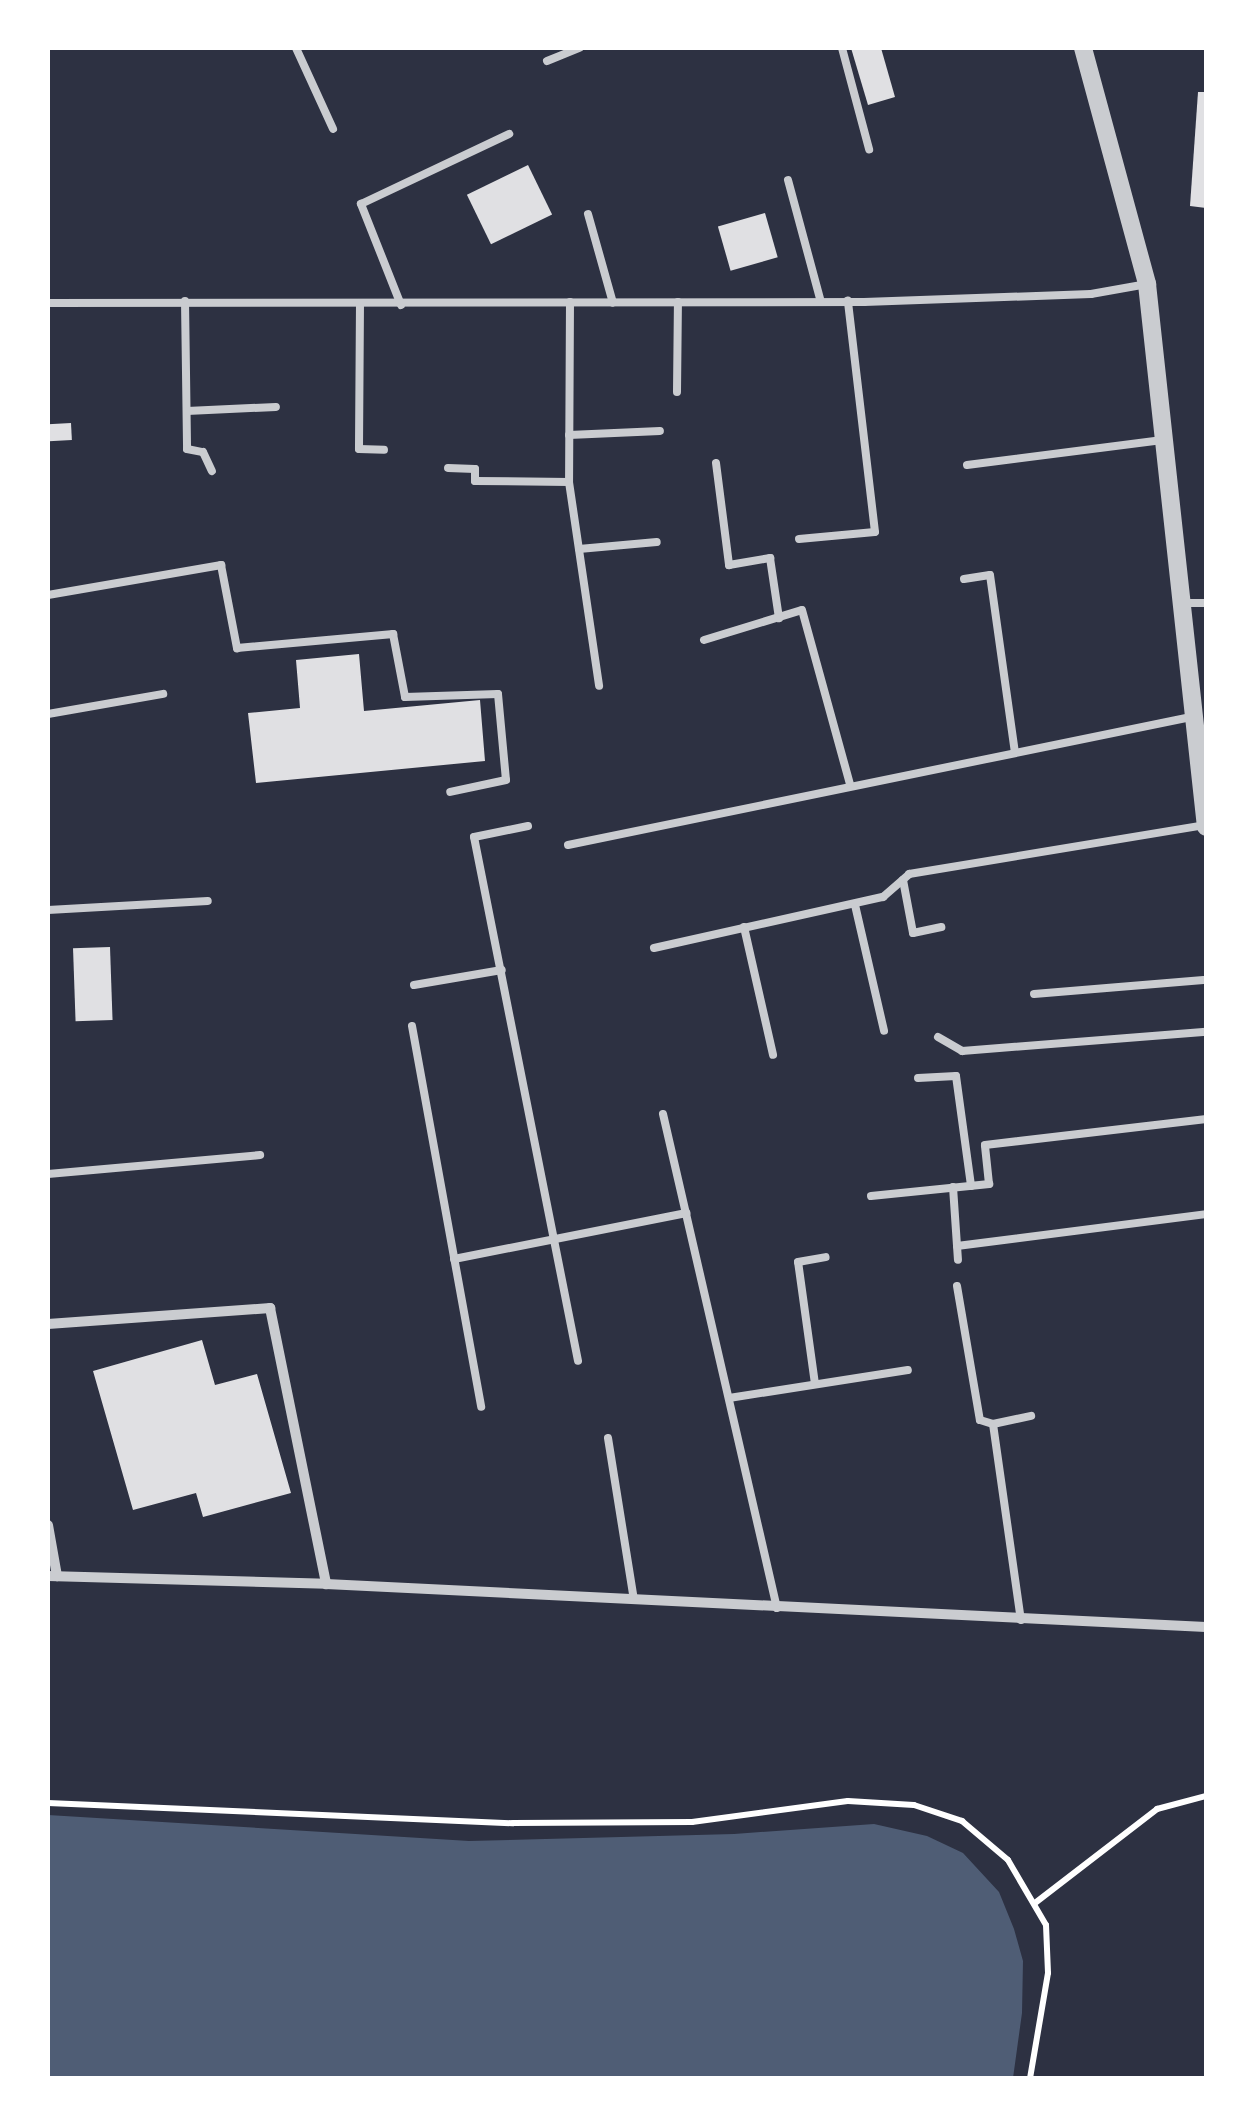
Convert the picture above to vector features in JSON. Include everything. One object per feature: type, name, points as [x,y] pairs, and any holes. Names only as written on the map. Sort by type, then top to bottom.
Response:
[{"type":"street","points":[[1083,48],[1147,284],[1206,826]]},
{"type":"street","points":[[48,1324],[270,1308],[326,1584]]},
{"type":"street","points":[[48,1524],[52,1576],[326,1584],[1206,1627]]},
{"type":"lane","points":[[296,48],[333,129]]},
{"type":"lane","points":[[547,62],[579,48]]},
{"type":"lane","points":[[842,48],[868,149]]},
{"type":"lane","points":[[400,305],[361,204],[508,134]]},
{"type":"lane","points":[[788,180],[821,302]]},
{"type":"lane","points":[[588,214],[613,303]]},
{"type":"lane","points":[[48,304],[848,302],[1091,294],[1147,284]]},
{"type":"lane","points":[[185,301],[187,448],[203,452],[212,471]]},
{"type":"lane","points":[[570,302],[569,482],[598,686]]},
{"type":"lane","points":[[677,392],[678,302]]},
{"type":"lane","points":[[799,539],[875,532],[848,302]]},
{"type":"lane","points":[[360,303],[360,449],[384,450]]},
{"type":"lane","points":[[187,411],[276,406]]},
{"type":"lane","points":[[570,436],[660,431]]},
{"type":"lane","points":[[967,465],[1166,440]]},
{"type":"lane","points":[[716,463],[729,565],[770,558],[779,618]]},
{"type":"lane","points":[[448,468],[475,470],[475,482],[569,482]]},
{"type":"lane","points":[[578,549],[657,542]]},
{"type":"lane","points":[[48,595],[221,564],[238,648],[393,634],[405,697],[498,694],[506,780],[450,792]]},
{"type":"lane","points":[[964,579],[990,576],[1015,752]]},
{"type":"lane","points":[[1184,603],[1206,603]]},
{"type":"lane","points":[[704,640],[802,610],[850,784]]},
{"type":"lane","points":[[48,714],[163,694]]},
{"type":"lane","points":[[568,844],[1195,717]]},
{"type":"lane","points":[[528,826],[474,837],[578,1361]]},
{"type":"lane","points":[[654,948],[884,898],[909,874],[1206,826]]},
{"type":"lane","points":[[903,880],[914,933],[941,927]]},
{"type":"lane","points":[[48,910],[208,901]]},
{"type":"lane","points":[[854,905],[884,1032]]},
{"type":"lane","points":[[744,927],[774,1054]]},
{"type":"lane","points":[[414,985],[502,970]]},
{"type":"lane","points":[[1034,994],[1206,980]]},
{"type":"lane","points":[[412,1026],[481,1406]]},
{"type":"lane","points":[[938,1038],[962,1051],[1206,1032]]},
{"type":"lane","points":[[918,1078],[956,1076],[971,1186]]},
{"type":"lane","points":[[663,1114],[777,1608]]},
{"type":"lane","points":[[871,1196],[989,1184],[986,1146],[1206,1119]]},
{"type":"lane","points":[[48,1174],[260,1155]]},
{"type":"lane","points":[[953,1187],[958,1260]]},
{"type":"lane","points":[[454,1259],[687,1213]]},
{"type":"lane","points":[[957,1246],[1206,1214]]},
{"type":"lane","points":[[816,1384],[798,1262],[826,1257]]},
{"type":"lane","points":[[956,1286],[980,1420],[993,1424],[1031,1416]]},
{"type":"lane","points":[[729,1398],[908,1370]]},
{"type":"lane","points":[[993,1424],[1022,1620]]},
{"type":"lane","points":[[608,1438],[634,1600]]},
{"type":"path","points":[[1035,1903],[1158,1809],[1206,1796]]},
{"type":"path","points":[[48,1803],[514,1823],[692,1822],[848,1801],[914,1806],[962,1821],[1008,1860],[1046,1925],[1048,1973],[1030,2078]]},
{"type":"water","points":[[48,1815],[469,1841],[734,1834],[874,1824],[927,1836],[963,1853],[999,1892],[1014,1929],[1023,1961],[1022,2013],[1013,2078],[48,2078]]},
{"type":"building","points":[[851,48],[881,48],[895,97],[868,105]]},
{"type":"building","points":[[1198,92],[1206,92],[1206,208],[1190,206]]},
{"type":"building","points":[[528,165],[552,214],[491,244],[467,195]]},
{"type":"building","points":[[765,213],[778,257],[731,271],[718,227]]},
{"type":"building","points":[[71,423],[72,440],[49,441],[48,424]]},
{"type":"building","points":[[359,654],[364,711],[480,700],[485,761],[256,783],[248,713],[300,708],[296,660]]},
{"type":"building","points":[[110,947],[113,1020],[76,1021],[73,948]]},
{"type":"building","points":[[202,1340],[215,1385],[257,1374],[291,1493],[203,1517],[196,1493],[133,1510],[93,1371]]}]
